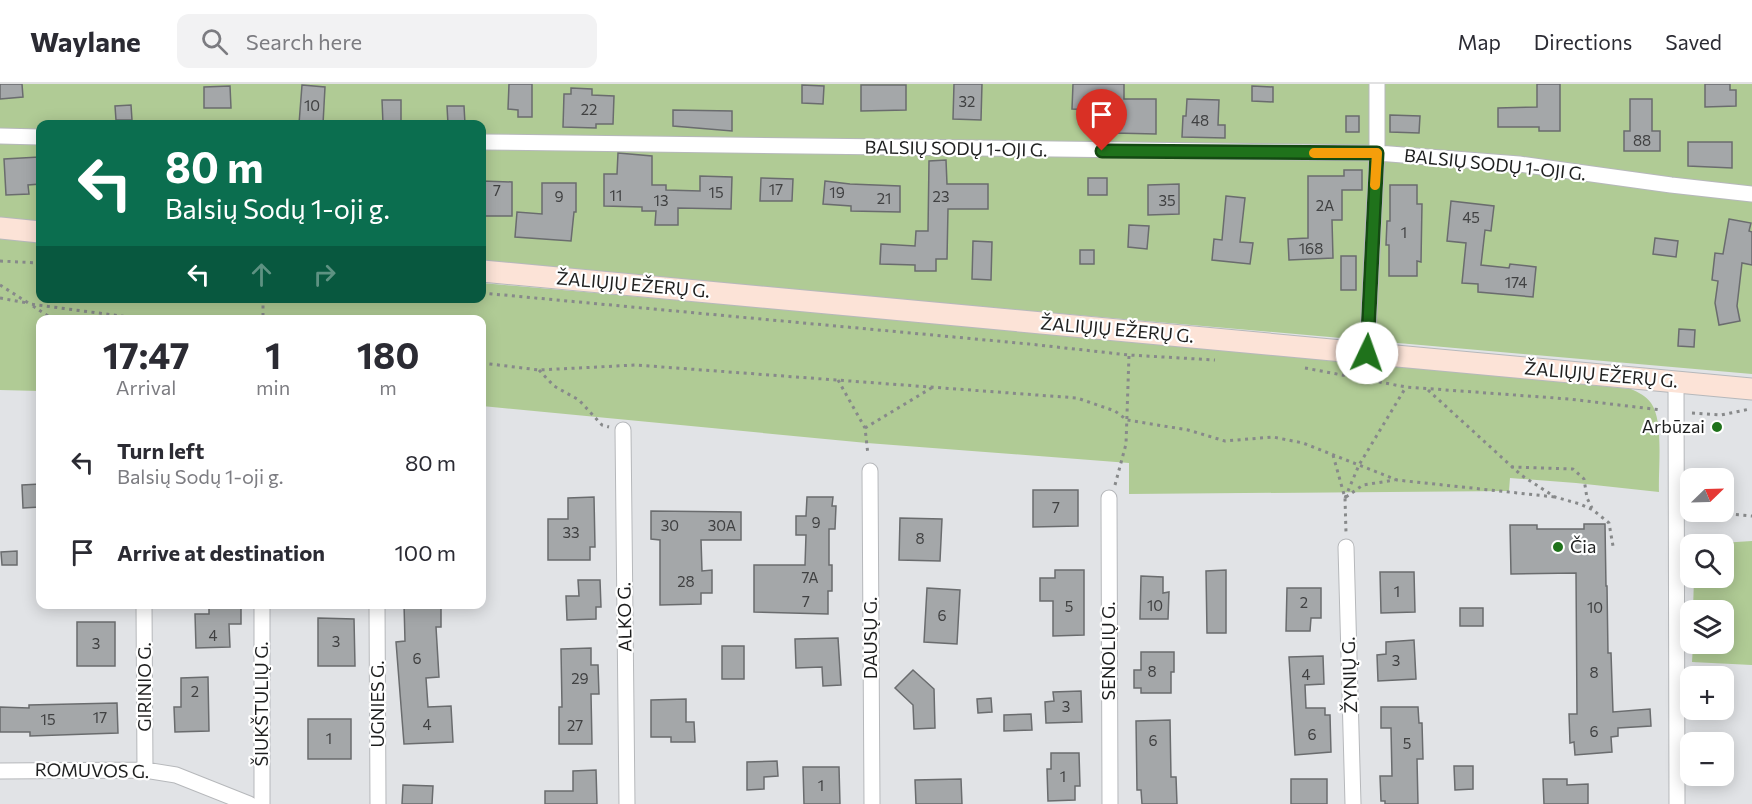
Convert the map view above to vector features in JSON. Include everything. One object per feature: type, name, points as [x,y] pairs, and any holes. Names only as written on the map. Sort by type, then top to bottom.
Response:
[{"type":"main road","points":[[0,228],[36,232]]},
{"type":"main road","name":"ŽALIŲJŲ EŽERŲ G.","points":[[486,271],[1752,388]]},
{"type":"street","points":[[1367,353],[1377,153],[1377,84]]},
{"type":"street","points":[[0,136],[36,137]]},
{"type":"street","name":"BALSIŲ SODŲ 1-OJI G.","points":[[486,142],[1377,153],[1520,164],[1752,194]]},
{"type":"street","points":[[1676,381],[1677,804]]},
{"type":"street","name":"ALKO G.","points":[[623,430],[627,804]]},
{"type":"street","name":"DAUSŲ G.","points":[[870,471],[872,804]]},
{"type":"street","name":"SENOLIŲ G.","points":[[1109,498],[1110,804]]},
{"type":"street","name":"ŽYNIŲ G.","points":[[1346,547],[1353,804]]},
{"type":"street","name":"GIRINIO G.","points":[[144,609],[145,770]]},
{"type":"street","name":"ŠIUKŠTULIŲ G.","points":[[262,609],[262,804]]},
{"type":"street","name":"UGNIES G.","points":[[378,609],[378,804]]},
{"type":"street","name":"ROMUVOS G.","points":[[0,771],[145,770],[176,776],[249,804]]},
{"type":"path","points":[[0,261],[36,263]]},
{"type":"path","points":[[0,285],[46,315]]},
{"type":"path","points":[[486,293],[1128,355],[1224,361]]},
{"type":"path","points":[[0,298],[113,315]]},
{"type":"path","points":[[1109,498],[1118,478],[1123,455],[1127,420],[1128,355]]},
{"type":"path","points":[[486,363],[539,370],[636,365],[1077,398],[1115,411],[1127,420],[1188,430],[1225,441],[1273,437],[1303,443],[1397,480]]},
{"type":"path","points":[[1303,368],[1406,387],[1569,399],[1676,412],[1721,415],[1752,409]]},
{"type":"path","points":[[539,370],[554,386],[579,400],[602,425],[623,430]]},
{"type":"path","points":[[838,380],[865,428],[870,471]]},
{"type":"path","points":[[865,428],[933,387]]},
{"type":"path","points":[[1345,498],[1359,465],[1406,387]]},
{"type":"path","points":[[1427,389],[1521,475],[1555,497]]},
{"type":"path","points":[[1333,455],[1345,498],[1346,547]]},
{"type":"path","points":[[1512,466],[1573,470],[1584,478],[1587,498],[1593,510]]},
{"type":"path","points":[[1345,498],[1363,485],[1397,480],[1555,497],[1593,510],[1609,523],[1614,546]]},
{"type":"path","points":[[1734,513],[1752,516]]},
{"type":"green space","points":[[0,84],[1752,84],[1752,374],[486,263],[486,120],[36,120],[36,224],[0,221]]},
{"type":"green space","points":[[0,239],[36,242],[36,303],[486,303],[486,283],[1234,349],[1631,389],[1647,398],[1658,421],[1659,492],[1510,478],[1509,491],[1129,494],[1129,463],[867,443],[486,406],[486,315],[36,315],[36,391],[0,390]]},
{"type":"green space","points":[[1752,541],[1752,665],[1692,662],[1692,654],[1734,654],[1734,600],[1693,600],[1694,588],[1734,588],[1734,542]]},
{"type":"building","points":[[0,84],[22,84],[23,97],[0,99]]},
{"type":"building","points":[[509,84],[532,84],[532,117],[518,117],[518,110],[508,109]]},
{"type":"building","points":[[954,84],[982,84],[981,120],[953,119]]},
{"type":"building","points":[[1073,84],[1124,84],[1124,99],[1156,99],[1156,134],[1114,133],[1114,110],[1072,109]]},
{"type":"building","points":[[1537,84],[1560,84],[1560,131],[1539,131],[1539,127],[1498,127],[1498,108],[1537,107]]},
{"type":"building","points":[[1705,84],[1730,84],[1730,90],[1736,90],[1736,106],[1705,107]]},
{"type":"building","points":[[302,85],[325,87],[323,120],[299,120]]},
{"type":"building","points":[[802,85],[824,86],[823,104],[802,103]]},
{"type":"building","points":[[861,85],[906,85],[906,110],[861,111]]},
{"type":"building","points":[[230,86],[231,108],[204,108],[204,87]]},
{"type":"building","points":[[1252,86],[1273,87],[1273,102],[1252,101]]},
{"type":"building","points":[[571,88],[592,89],[592,95],[614,96],[613,124],[596,124],[596,128],[563,127],[564,94],[571,94]]},
{"type":"building","points":[[1187,99],[1219,100],[1218,125],[1225,125],[1225,138],[1182,137]]},
{"type":"building","points":[[1630,99],[1652,99],[1652,131],[1660,131],[1660,151],[1624,151],[1624,131],[1630,131]]},
{"type":"building","points":[[382,100],[401,100],[401,120],[383,120]]},
{"type":"building","points":[[131,105],[132,120],[116,120],[115,106]]},
{"type":"building","points":[[447,106],[464,106],[465,120],[448,120]]},
{"type":"building","points":[[673,110],[732,111],[732,131],[673,126]]},
{"type":"building","points":[[1390,115],[1420,116],[1419,133],[1390,132]]},
{"type":"building","points":[[1346,116],[1359,116],[1359,132],[1346,132]]},
{"type":"building","points":[[1688,142],[1732,142],[1732,168],[1688,166]]},
{"type":"building","points":[[618,153],[652,156],[652,185],[666,185],[666,190],[700,191],[700,176],[732,177],[731,209],[678,208],[678,225],[655,225],[656,211],[642,211],[642,207],[604,206],[604,174],[617,174]]},
{"type":"building","points":[[36,157],[36,184],[28,185],[29,194],[6,195],[4,159]]},
{"type":"building","points":[[946,160],[947,184],[988,184],[988,209],[948,209],[947,259],[936,259],[936,271],[915,271],[915,265],[880,264],[881,244],[915,246],[916,231],[928,231],[929,161]]},
{"type":"building","points":[[1344,170],[1362,170],[1362,190],[1342,190],[1342,220],[1332,220],[1333,258],[1289,260],[1288,239],[1308,238],[1308,176],[1344,176]]},
{"type":"building","points":[[761,178],[793,179],[792,201],[760,201]]},
{"type":"building","points":[[1088,178],[1107,178],[1107,195],[1088,195]]},
{"type":"building","points":[[486,181],[512,182],[512,216],[486,216]]},
{"type":"building","points":[[825,181],[900,186],[900,212],[851,211],[851,206],[823,204]]},
{"type":"building","points":[[542,183],[576,183],[576,212],[574,212],[571,241],[515,237],[517,212],[542,214]]},
{"type":"building","points":[[1179,184],[1179,214],[1148,215],[1148,185]]},
{"type":"building","points":[[1390,185],[1417,185],[1417,204],[1422,204],[1421,262],[1417,261],[1417,276],[1389,276],[1389,245],[1386,245],[1387,221],[1390,221]]},
{"type":"building","points":[[1226,196],[1245,198],[1240,242],[1253,243],[1250,264],[1212,260],[1214,239],[1222,240]]},
{"type":"building","points":[[1451,201],[1494,206],[1491,231],[1485,230],[1481,265],[1509,268],[1510,264],[1536,267],[1533,297],[1478,292],[1478,284],[1462,283],[1466,243],[1447,241]]},
{"type":"building","points":[[1729,219],[1751,223],[1749,231],[1752,232],[1752,265],[1742,263],[1737,306],[1740,321],[1719,325],[1715,303],[1718,281],[1712,280],[1715,253],[1723,254]]},
{"type":"building","points":[[1129,225],[1149,226],[1147,249],[1128,247]]},
{"type":"building","points":[[1655,238],[1678,241],[1676,257],[1653,254]]},
{"type":"building","points":[[973,241],[992,242],[991,280],[972,279]]},
{"type":"building","points":[[1080,250],[1094,250],[1094,264],[1080,264]]},
{"type":"building","points":[[1341,256],[1356,256],[1356,290],[1341,290]]},
{"type":"building","points":[[1679,329],[1695,330],[1694,347],[1678,346]]},
{"type":"building","points":[[36,484],[36,507],[23,508],[22,485]]},
{"type":"building","points":[[1033,490],[1078,490],[1078,526],[1033,527]]},
{"type":"building","points":[[594,497],[595,547],[590,547],[590,560],[548,560],[548,519],[568,519],[568,498]]},
{"type":"building","points":[[807,497],[833,497],[832,506],[836,506],[835,529],[829,529],[832,591],[828,591],[828,614],[754,612],[754,565],[805,565],[806,535],[796,535],[796,516],[806,516]]},
{"type":"building","points":[[651,511],[741,512],[741,540],[701,540],[702,571],[712,570],[712,593],[701,593],[701,604],[660,605],[660,540],[651,539]]},
{"type":"building","points":[[900,518],[942,519],[940,561],[899,560]]},
{"type":"building","points":[[1584,524],[1605,524],[1608,653],[1611,653],[1613,712],[1650,709],[1651,726],[1618,728],[1618,736],[1611,737],[1612,752],[1575,755],[1574,742],[1570,743],[1569,714],[1577,714],[1576,573],[1511,574],[1510,525],[1537,525],[1537,529],[1584,529]]},
{"type":"building","points":[[17,551],[17,565],[2,565],[1,552]]},
{"type":"building","points":[[1055,570],[1084,570],[1084,635],[1053,636],[1053,601],[1040,601],[1040,578],[1055,578]]},
{"type":"building","points":[[1226,570],[1226,633],[1207,633],[1206,571]]},
{"type":"building","points":[[1380,572],[1414,572],[1415,612],[1381,613]]},
{"type":"building","points":[[1141,576],[1163,577],[1163,593],[1169,592],[1168,619],[1140,619]]},
{"type":"building","points":[[578,580],[600,580],[601,607],[596,607],[596,619],[567,620],[566,596],[579,596]]},
{"type":"building","points":[[927,588],[960,590],[957,644],[924,642]]},
{"type":"building","points":[[1287,588],[1321,588],[1321,618],[1311,618],[1310,631],[1286,631]]},
{"type":"building","points":[[1460,608],[1483,608],[1483,626],[1460,626]]},
{"type":"building","points":[[209,609],[241,609],[241,624],[229,624],[230,647],[196,648],[195,614],[209,614]]},
{"type":"building","points":[[404,609],[441,609],[441,627],[436,627],[439,677],[426,678],[428,707],[451,706],[453,742],[404,744],[396,642],[405,641]]},
{"type":"building","points":[[318,618],[354,619],[355,666],[318,666]]},
{"type":"building","points":[[77,622],[115,622],[115,666],[77,666]]},
{"type":"building","points":[[838,638],[841,685],[823,686],[822,667],[796,668],[795,639]]},
{"type":"building","points":[[1414,640],[1416,679],[1378,681],[1377,655],[1386,654],[1386,642]]},
{"type":"building","points":[[722,646],[744,646],[744,679],[722,679]]},
{"type":"building","points":[[591,648],[591,665],[598,665],[599,694],[591,694],[592,744],[559,744],[559,707],[562,707],[561,649]]},
{"type":"building","points":[[1141,652],[1174,652],[1171,693],[1141,693],[1141,688],[1134,688],[1134,670],[1141,670]]},
{"type":"building","points":[[1323,656],[1324,684],[1305,685],[1306,708],[1325,708],[1325,715],[1330,715],[1331,752],[1295,755],[1289,657]]},
{"type":"building","points":[[913,670],[934,689],[935,728],[914,729],[913,705],[895,688]]},
{"type":"building","points":[[208,677],[209,731],[175,732],[174,707],[181,707],[181,678]]},
{"type":"building","points":[[1081,691],[1082,722],[1046,723],[1045,702],[1054,701],[1053,692]]},
{"type":"building","points":[[991,698],[992,712],[978,713],[977,699]]},
{"type":"building","points":[[686,699],[686,722],[694,722],[695,742],[671,742],[671,737],[651,737],[651,700]]},
{"type":"building","points":[[117,703],[118,733],[30,736],[30,732],[0,732],[0,707],[29,708],[29,705]]},
{"type":"building","points":[[1381,707],[1418,707],[1419,723],[1422,723],[1423,759],[1417,759],[1418,804],[1385,804],[1385,801],[1381,801],[1380,776],[1392,776],[1391,728],[1381,728]]},
{"type":"building","points":[[1031,714],[1032,730],[1004,731],[1004,715]]},
{"type":"building","points":[[308,719],[351,719],[351,759],[308,759]]},
{"type":"building","points":[[1170,720],[1171,777],[1176,777],[1177,804],[1142,804],[1141,790],[1137,790],[1136,721]]},
{"type":"building","points":[[1051,753],[1079,753],[1080,786],[1075,786],[1075,800],[1048,801],[1047,769],[1051,769]]},
{"type":"building","points":[[777,761],[778,776],[764,777],[764,789],[747,790],[747,762]]},
{"type":"building","points":[[1454,766],[1473,766],[1473,789],[1455,790]]},
{"type":"building","points":[[803,767],[839,767],[840,804],[804,804]]},
{"type":"building","points":[[596,770],[597,804],[545,804],[545,791],[573,791],[573,771]]},
{"type":"building","points":[[961,779],[962,804],[916,804],[915,780]]},
{"type":"building","points":[[1291,779],[1327,779],[1327,804],[1291,804]]},
{"type":"building","points":[[1543,779],[1567,779],[1567,785],[1588,784],[1588,804],[1544,804]]},
{"type":"building","points":[[403,785],[433,786],[432,804],[402,804]]},
{"type":"slow traffic","points":[[1314,153],[1377,153],[1375,185]]},
{"type":"place","name":"Arbūzai","points":[[1717,427]]},
{"type":"place","name":"Čia","points":[[1558,547]]},
{"type":"route","points":[[1102,151],[1377,153],[1367,353]]}]
